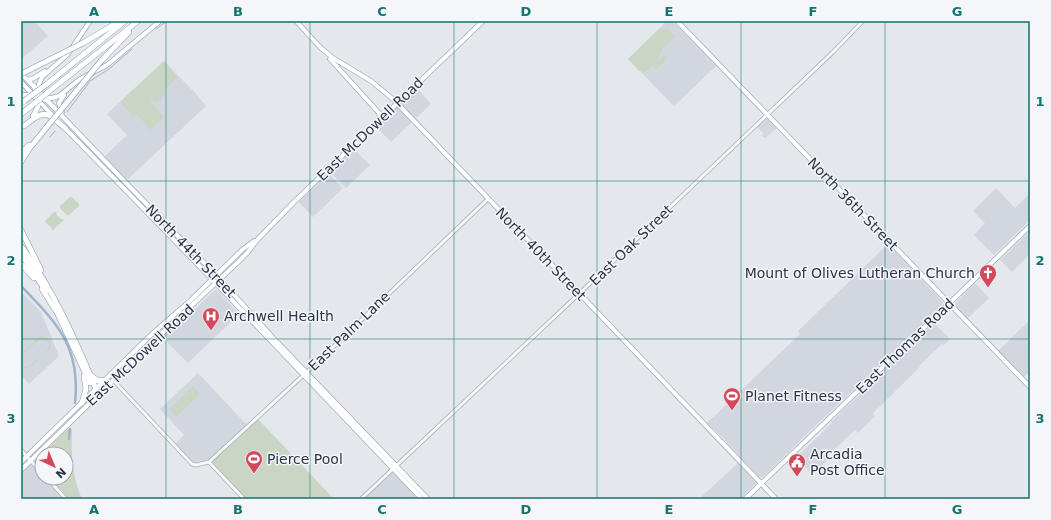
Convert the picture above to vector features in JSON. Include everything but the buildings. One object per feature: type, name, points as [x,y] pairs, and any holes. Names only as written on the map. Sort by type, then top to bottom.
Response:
[{"type":"highway","points":[[21,75],[120,21]]},
{"type":"highway","points":[[23,103],[125,21]]},
{"type":"highway","points":[[21,114],[138,21]]},
{"type":"highway","points":[[21,162],[46,127],[101,61],[142,21]]},
{"type":"highway","points":[[22,128],[36,112],[40,97],[34,86]]},
{"type":"highway","points":[[21,96],[28,95],[40,97]]},
{"type":"highway","points":[[22,128],[36,116],[44,114],[50,116],[66,129]]},
{"type":"highway","points":[[21,153],[46,127]]},
{"type":"highway","points":[[21,230],[63,313],[97,392]]},
{"type":"highway","points":[[21,246],[39,272],[69,327]]},
{"type":"highway","points":[[21,254],[44,288],[97,392]]},
{"type":"highway","points":[[21,264],[37,282],[59,316]]},
{"type":"highway","points":[[79,358],[86,384],[86,391],[82,402]]},
{"type":"highway","points":[[90,373],[96,381],[105,380]]},
{"type":"main road","points":[[90,21],[71,51],[42,77],[39,84],[40,97],[52,98],[59,96],[74,84],[110,62],[160,21]]},
{"type":"main road","name":"North 40th Street","points":[[296,21],[324,51],[342,65],[371,81],[397,103],[776,499]]},
{"type":"main road","name":"East McDowell Road","points":[[21,462],[82,402],[113,380],[216,284],[248,253],[258,239],[380,119],[483,21]]},
{"type":"main road","name":"North 36th Street","points":[[677,21],[1030,387]]},
{"type":"main road","points":[[324,51],[379,113],[380,119]]},
{"type":"main road","points":[[28,80],[34,78],[61,61]]},
{"type":"main road","points":[[21,75],[34,86]]},
{"type":"main road","name":"North 44th Street","points":[[21,82],[70,124],[220,280],[304,373]]},
{"type":"main road","points":[[70,124],[60,110],[59,103],[62,97],[74,84]]},
{"type":"main road","name":"North 44th Street","points":[[40,97],[43,105],[304,373],[422,499]]},
{"type":"main road","points":[[94,150],[94,157],[98,158],[113,170]]},
{"type":"main road","name":"East Thomas Road","points":[[745,499],[1030,226]]},
{"type":"main road","name":"East McDowell Road","points":[[21,470],[59,434],[97,392],[105,380],[119,366],[212,280],[242,250],[258,239]]},
{"type":"main road","points":[[169,320],[173,323]]},
{"type":"main road","points":[[164,324],[168,328]]},
{"type":"main road","points":[[136,350],[143,352]]},
{"type":"main road","points":[[113,380],[112,376],[119,366],[125,368]]},
{"type":"main road","points":[[55,430],[59,434]]},
{"type":"main road","name":"North 44th Street","points":[[394,468],[428,499]]},
{"type":"street","name":"East Oak Street","points":[[361,499],[580,294],[863,21]]},
{"type":"street","name":"East Palm Lane","points":[[209,462],[488,199]]},
{"type":"street","points":[[113,380],[192,464],[196,465],[209,462],[244,499]]},
{"type":"street","points":[[21,450],[34,464]]},
{"type":"street","points":[[54,486],[66,499]]},
{"type":"shaded area","points":[[21,21],[34,21],[48,36],[21,59]]},
{"type":"shaded area","points":[[667,21],[672,21],[716,66],[674,106],[628,59]]},
{"type":"shaded area","points":[[164,61],[206,106],[128,179],[125,179],[104,157],[127,135],[107,114]]},
{"type":"shaded area","points":[[415,86],[431,104],[391,142],[374,125]]},
{"type":"shaded area","points":[[768,119],[777,128],[765,138],[762,136],[764,134],[757,127]]},
{"type":"shaded area","points":[[351,147],[370,165],[346,188],[328,170]]},
{"type":"shaded area","points":[[328,174],[343,188],[313,217],[299,202]]},
{"type":"shaded area","points":[[996,188],[1015,208],[1030,193],[1030,220],[994,255],[974,235],[985,223],[973,211]]},
{"type":"shaded area","points":[[1030,231],[1030,254],[1012,272],[1000,260]]},
{"type":"shaded area","points":[[888,244],[942,301],[943,305],[764,476],[759,478],[724,439],[707,423],[800,334],[798,331]]},
{"type":"shaded area","points":[[975,283],[989,298],[967,319],[955,306],[955,304]]},
{"type":"shaded area","points":[[215,290],[217,290],[239,314],[188,363],[162,337]]},
{"type":"shaded area","points":[[21,292],[41,312],[59,356],[29,384],[21,375]]},
{"type":"shaded area","points":[[1030,320],[1030,371],[1024,377],[998,351]]},
{"type":"shaded area","points":[[934,323],[950,339],[944,345],[942,344],[920,365],[919,368],[873,413],[875,416],[858,433],[855,430],[825,458],[827,460],[813,475],[796,458],[832,423],[831,422]]},
{"type":"shaded area","points":[[198,373],[247,425],[210,459],[194,463],[175,444],[184,435],[160,409]]},
{"type":"shaded area","points":[[738,463],[756,483],[740,499],[699,499]]},
{"type":"shaded area","points":[[28,465],[32,465],[34,467],[34,486],[51,486],[63,499],[21,499],[21,472]]},
{"type":"shaded area","points":[[393,472],[418,499],[364,499]]},
{"type":"green space","points":[[667,28],[675,37],[662,49],[658,59],[646,72],[643,72],[641,70],[639,71],[628,59],[659,29]]},
{"type":"green space","points":[[664,55],[668,58],[656,69],[653,65]]},
{"type":"green space","points":[[164,61],[178,77],[163,91],[166,94],[157,103],[152,99],[150,101],[164,117],[150,130],[137,114],[134,117],[120,102]]},
{"type":"green space","points":[[70,197],[79,203],[79,206],[67,215],[60,208],[60,206]]},
{"type":"green space","points":[[54,212],[57,212],[56,214],[61,219],[64,219],[53,230],[51,230],[52,228],[45,223],[45,221]]},
{"type":"green space","points":[[41,335],[50,341],[50,349],[31,367],[26,369],[22,367],[21,364],[25,367],[31,365],[48,350],[49,346],[47,341],[40,339],[21,356],[21,354]]},
{"type":"green space","points":[[193,386],[200,394],[176,417],[169,409]]},
{"type":"green space","points":[[258,419],[334,499],[246,499],[212,462]]},
{"type":"green space","points":[[68,428],[72,430],[72,446],[50,446]]},
{"type":"green space","points":[[74,474],[82,499],[69,499],[58,486],[74,486]]},
{"type":"waterway","points":[[156,29],[167,21]]},
{"type":"waterway","points":[[67,112],[90,81],[109,69],[132,49]]},
{"type":"waterway","points":[[50,137],[55,131]]},
{"type":"waterway","points":[[21,286],[45,312],[64,337],[74,366],[76,383],[75,403]]},
{"type":"waterway","points":[[69,439],[70,429]]},
{"type":"place","name":"Mount of Olives Lutheran Church","points":[[988,288]]},
{"type":"place","name":"Archwell Health","points":[[211,331]]},
{"type":"place","name":"Planet Fitness","points":[[732,411]]},
{"type":"place","name":"Pierce Pool","points":[[254,474]]},
{"type":"place","name":"Arcadia Post Office","points":[[797,477]]}]
